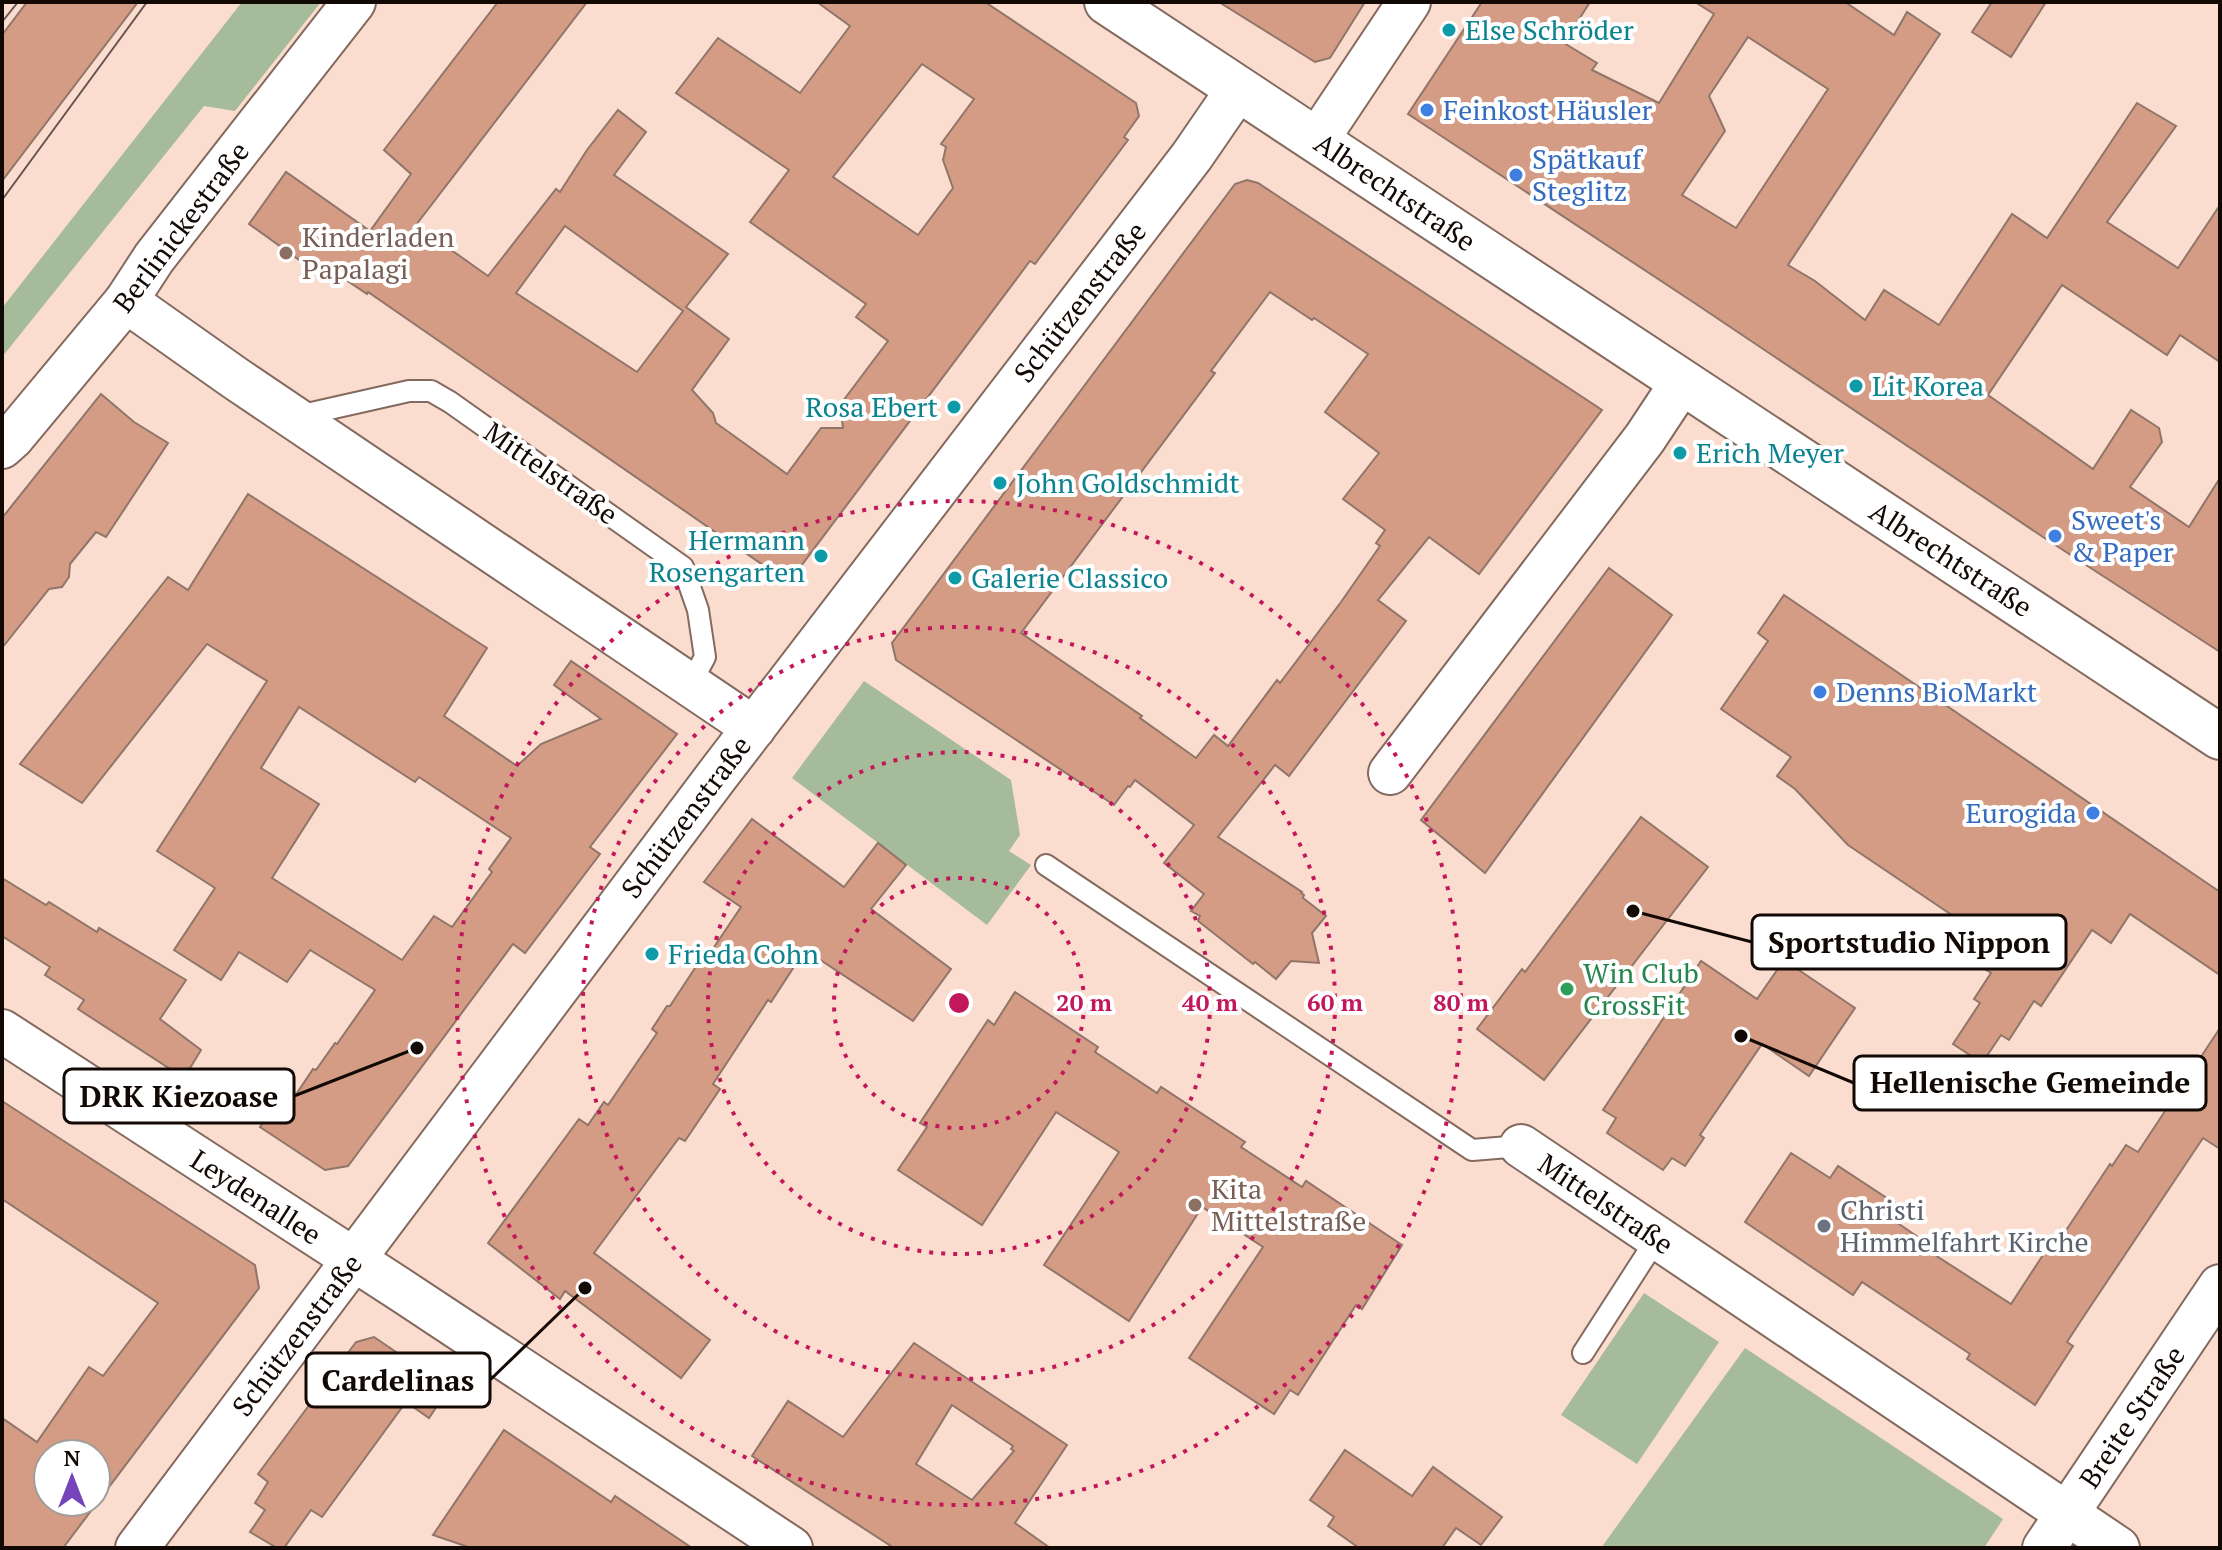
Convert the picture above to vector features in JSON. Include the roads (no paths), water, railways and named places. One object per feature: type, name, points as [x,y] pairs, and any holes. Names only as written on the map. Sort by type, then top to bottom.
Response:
[{"type":"main road","name":"Albrechtstraße","points":[[1107,2],[2220,737]]},
{"type":"street","name":"Berlinickestraße","points":[[2,447],[126,301],[154,258],[354,2]]},
{"type":"street","points":[[1317,140],[1409,2]]},
{"type":"street","name":"Schützenstraße","points":[[137,1548],[754,728],[1192,156],[1238,89]]},
{"type":"street","points":[[126,301],[161,328],[754,728]]},
{"type":"street","points":[[1390,773],[1645,438],[1682,382]]},
{"type":"street","name":"Leydenallee","points":[[2,1031],[791,1548]]},
{"type":"street","name":"Mittelstraße","points":[[1521,1146],[2118,1548]]},
{"type":"street","name":"Breite Straße","points":[[2044,1548],[2220,1286]]},
{"type":"lane","name":"Mittelstraße","points":[[293,417],[409,391],[431,391],[450,402],[683,567],[698,610],[705,657],[690,685]]},
{"type":"lane","name":"Mittelstraße","points":[[1046,865],[1472,1150],[1521,1146]]},
{"type":"lane","points":[[1583,1353],[1657,1238]]},
{"type":"tram line","points":[[2,22],[18,2]]},
{"type":"tram line","points":[[2,200],[147,2]]},
{"type":"place","name":"Else Schröder","points":[[1449,30]]},
{"type":"place","name":"Feinkost Häusler","points":[[1427,110]]},
{"type":"place","name":"Spätkauf Steglitz","points":[[1516,175]]},
{"type":"place","name":"Kinderladen Papalagi","points":[[286,253]]},
{"type":"place","name":"Lit Korea","points":[[1856,386]]},
{"type":"place","name":"Rosa Ebert","points":[[954,407]]},
{"type":"place","name":"Erich Meyer","points":[[1680,453]]},
{"type":"place","name":"John Goldschmidt","points":[[1000,483]]},
{"type":"place","name":"Sweet's & Paper","points":[[2055,536]]},
{"type":"place","name":"Hermann Rosengarten","points":[[821,556]]},
{"type":"place","name":"Galerie Classico","points":[[955,578]]},
{"type":"place","name":"Denns BioMarkt","points":[[1820,692]]},
{"type":"place","name":"Eurogida","points":[[2093,813]]},
{"type":"place","name":"Sportstudio Nippon","points":[[1633,911]]},
{"type":"place","name":"Frieda Cohn","points":[[652,954]]},
{"type":"place","name":"Win Club CrossFit","points":[[1567,989]]},
{"type":"place","name":"Hellenische Gemeinde","points":[[1741,1036]]},
{"type":"place","name":"DRK Kiezoase","points":[[417,1048]]},
{"type":"place","name":"Kita Mittelstraße","points":[[1195,1205]]},
{"type":"place","name":"Christi Himmelfahrt Kirche","points":[[1824,1226]]},
{"type":"place","name":"Cardelinas","points":[[585,1288]]}]
